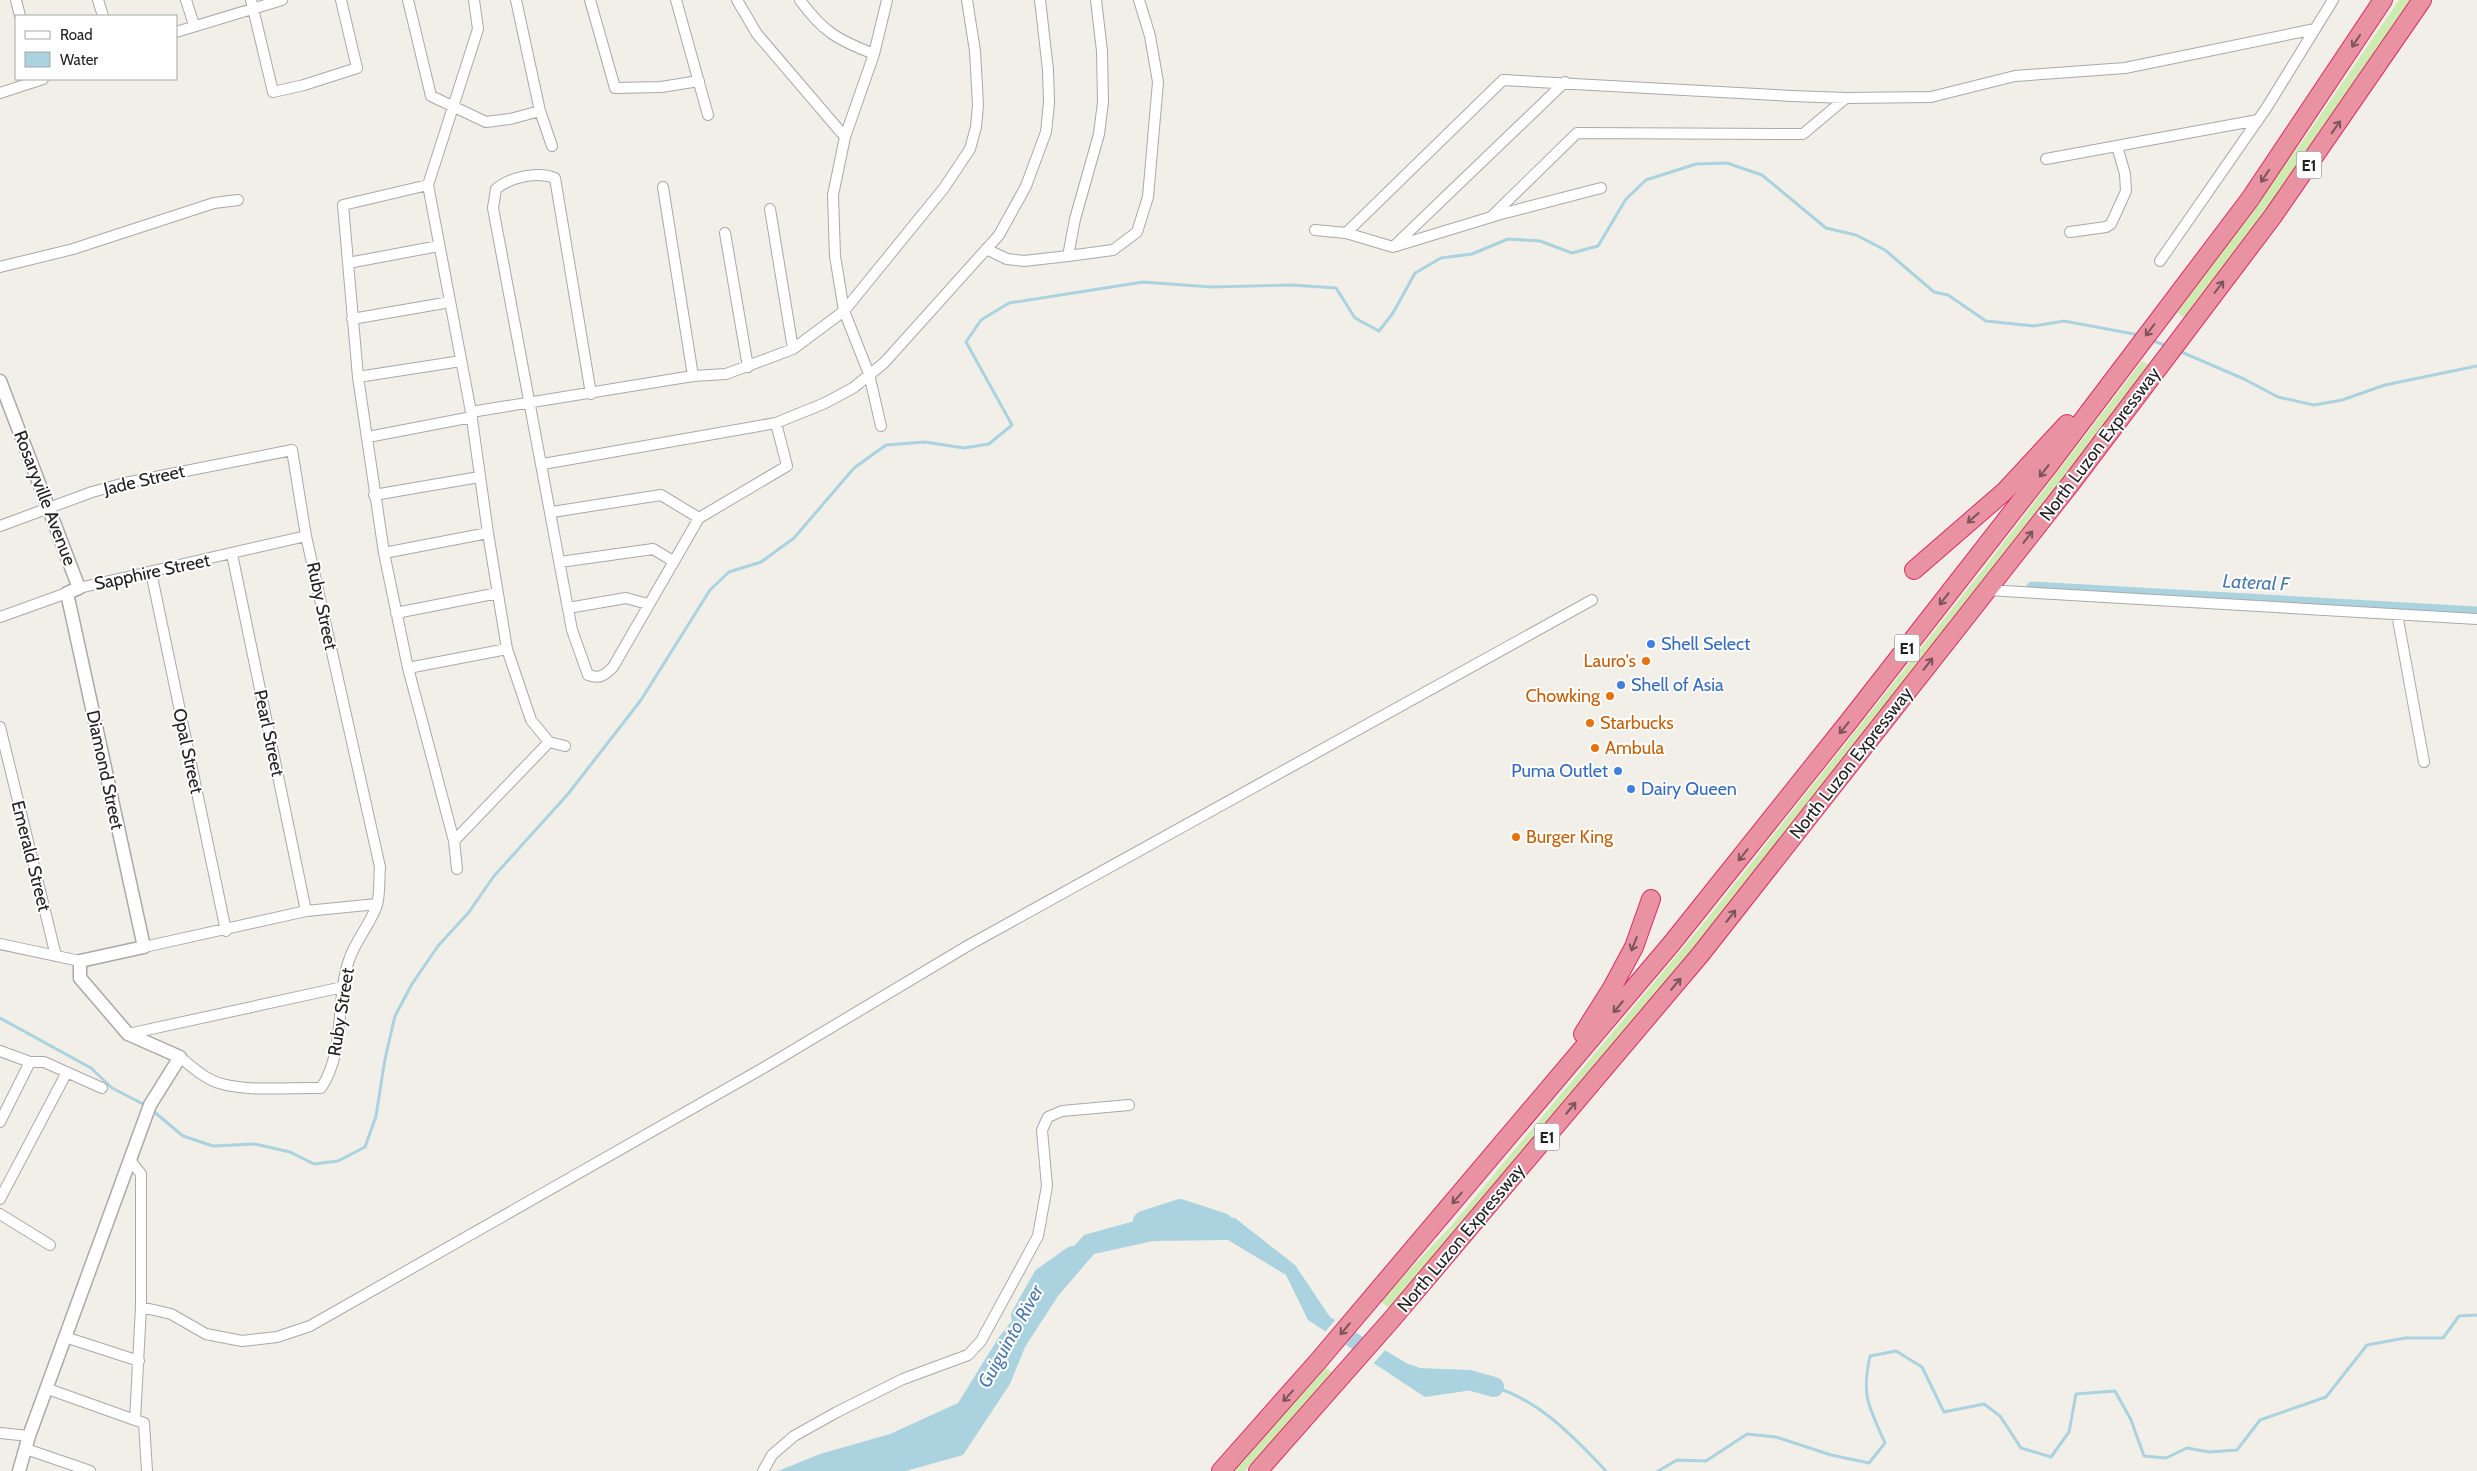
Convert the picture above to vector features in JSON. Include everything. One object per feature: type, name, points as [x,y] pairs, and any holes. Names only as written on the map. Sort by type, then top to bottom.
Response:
[{"type":"highway","name":"North Luzon Expressway","points":[[1221,1471],[1320,1359],[1685,928],[1850,720],[2133,354],[2250,199],[2383,0]]},
{"type":"highway","name":"North Luzon Expressway","points":[[1258,1471],[1392,1319],[1700,955],[2190,326],[2273,216],[2422,0]]},
{"type":"highway","points":[[1914,570],[2005,490],[2102,384],[2133,354]]},
{"type":"highway","points":[[1471,1181],[1588,1027],[1634,947],[1651,899]]},
{"type":"street","points":[[16,0],[20,15]]},
{"type":"street","points":[[98,0],[103,15]]},
{"type":"street","points":[[186,0],[194,25]]},
{"type":"street","points":[[178,31],[252,5],[282,0]]},
{"type":"street","points":[[252,5],[273,92],[304,85],[358,68],[341,0]]},
{"type":"street","points":[[408,0],[431,96],[486,122],[510,119],[540,111]]},
{"type":"street","points":[[474,0],[478,29],[428,185],[472,415],[488,533],[508,649],[531,720],[549,742],[565,746]]},
{"type":"street","points":[[516,0],[540,111],[552,146]]},
{"type":"street","points":[[590,0],[615,88],[661,87],[699,81]]},
{"type":"street","points":[[676,0],[708,115]]},
{"type":"street","points":[[738,0],[757,34],[845,137]]},
{"type":"street","points":[[800,0],[816,22],[845,42],[874,54]]},
{"type":"street","points":[[368,437],[531,401],[591,394],[693,376],[726,374],[793,349],[844,311],[944,188],[970,149],[978,105],[975,51],[967,0]]},
{"type":"street","points":[[543,464],[776,423],[825,403],[853,388],[884,362],[999,235],[1026,186],[1046,132],[1049,103],[1048,70],[1040,0]]},
{"type":"street","points":[[1068,256],[1075,219],[1099,134],[1103,102],[1102,50],[1096,0]]},
{"type":"street","points":[[986,249],[1007,259],[1024,261],[1113,250],[1137,232],[1148,197],[1158,82],[1150,36],[1139,0]]},
{"type":"street","points":[[2160,261],[2258,120],[2333,0]]},
{"type":"street","points":[[882,426],[869,374],[844,311],[835,256],[833,195],[845,137],[874,54],[885,1]]},
{"type":"street","points":[[1346,233],[1503,80],[1846,98],[1931,97],[2015,76],[2124,68],[2315,29]]},
{"type":"street","points":[[0,94],[37,80]]},
{"type":"street","points":[[1393,247],[1565,82]]},
{"type":"street","points":[[1491,217],[1577,133],[1804,134],[1846,98]]},
{"type":"street","points":[[2046,159],[2258,120]]},
{"type":"street","points":[[2070,232],[2106,227],[2111,224],[2126,192],[2125,174],[2118,146]]},
{"type":"street","points":[[591,394],[555,178],[542,174],[504,183],[496,189],[493,208],[552,512],[572,630],[588,675],[595,678],[603,677],[613,667],[673,560],[699,518],[787,466],[776,423]]},
{"type":"street","points":[[428,185],[343,205],[358,377],[368,437],[374,495],[408,668],[454,841],[457,869]]},
{"type":"street","points":[[663,187],[693,376]]},
{"type":"street","points":[[1315,230],[1346,233],[1393,247],[1491,217],[1601,188]]},
{"type":"street","points":[[0,267],[73,249],[214,203],[238,200]]},
{"type":"street","points":[[770,209],[793,349]]},
{"type":"street","points":[[724,233],[748,367]]},
{"type":"street","points":[[348,263],[439,246]]},
{"type":"street","points":[[352,319],[450,302]]},
{"type":"street","points":[[358,377],[462,361]]},
{"type":"street","name":"Rosaryville Avenue","points":[[0,381],[80,588]]},
{"type":"street","name":"Jade Street","points":[[0,526],[125,483],[292,450]]},
{"type":"street","name":"Ruby Street","points":[[80,961],[80,978],[128,1034],[180,1057],[210,1080],[222,1084],[245,1087],[322,1088],[329,1077],[334,1060],[343,986],[349,960],[377,904],[380,867],[306,536],[292,450]]},
{"type":"street","points":[[374,495],[480,477]]},
{"type":"street","points":[[552,512],[662,495],[699,518]]},
{"type":"street","points":[[384,553],[488,533]]},
{"type":"street","name":"Sapphire Street","points":[[0,617],[80,588],[306,536]]},
{"type":"street","points":[[560,562],[653,549],[673,560]]},
{"type":"street","name":"Pearl Street","points":[[232,554],[306,911]]},
{"type":"street","name":"Opal Street","points":[[151,572],[226,931]]},
{"type":"street","points":[[1986,590],[2477,619]]},
{"type":"street","name":"Diamond Street","points":[[67,593],[144,947]]},
{"type":"street","points":[[396,612],[498,593]]},
{"type":"street","points":[[568,608],[626,598],[648,604]]},
{"type":"street","points":[[141,1307],[171,1314],[206,1334],[242,1341],[278,1337],[310,1326],[765,1067],[969,945],[1592,600]]},
{"type":"street","points":[[2397,614],[2424,762]]},
{"type":"street","points":[[408,668],[508,649]]},
{"type":"street","name":"Emerald Street","points":[[0,727],[56,956]]},
{"type":"street","points":[[454,841],[549,742]]},
{"type":"street","points":[[0,944],[80,961],[226,931],[306,911],[377,904]]},
{"type":"street","points":[[128,1034],[343,986]]},
{"type":"street","points":[[1,1054],[30,1062],[44,1062],[102,1088]]},
{"type":"street","points":[[19,1471],[150,1105],[180,1057]]},
{"type":"street","points":[[0,1122],[30,1062]]},
{"type":"street","points":[[0,1199],[67,1072]]},
{"type":"street","points":[[763,1471],[772,1455],[794,1436],[837,1412],[904,1379],[968,1355],[981,1341],[1038,1236],[1047,1186],[1042,1130],[1048,1117],[1062,1111],[1129,1105]]},
{"type":"street","points":[[130,1160],[141,1174],[141,1307],[135,1420]]},
{"type":"street","points":[[0,1214],[50,1245]]},
{"type":"street","points":[[66,1337],[139,1361]]},
{"type":"street","points":[[48,1389],[144,1423],[147,1471]]},
{"type":"street","points":[[0,1433],[28,1443],[90,1471]]},
{"type":"green space","points":[[2399,0],[2414,0],[2314,147],[2187,320],[2177,312],[2304,139]]},
{"type":"green space","points":[[2142,361],[2151,366],[1873,725],[1661,991],[1490,1194],[1389,1308],[1380,1301],[1451,1226],[1707,919],[1985,567]]},
{"type":"green space","points":[[1325,1367],[1333,1374],[1245,1471],[1233,1471]]},
{"type":"water","points":[[1167,1212],[1235,1218],[1295,1265],[1330,1317],[1408,1364],[1447,1384],[1494,1387],[1425,1397],[1308,1320],[1286,1275],[1228,1240],[1153,1241],[1094,1254],[1058,1296],[1025,1347],[1010,1384],[963,1455],[906,1471],[778,1471],[820,1454],[890,1434],[958,1403],[999,1337],[1050,1273],[1084,1235]]},
{"type":"pier","points":[[1337,1318],[1357,1330],[1344,1347],[1324,1333]]},
{"type":"pier","points":[[1365,1335],[1387,1348],[1372,1365],[1351,1351]]},
{"type":"waterway","points":[[152,1110],[183,1136],[213,1146],[255,1144],[290,1152],[314,1164],[338,1161],[365,1147],[376,1116],[385,1059],[395,1016],[412,984],[438,946],[469,912],[494,876],[568,794],[641,700],[710,590],[729,572],[761,562],[794,538],[854,468],[886,445],[925,442],[964,448],[989,444],[1012,425],[966,342],[981,320],[1009,303],[1143,282],[1211,287],[1292,285],[1336,288],[1355,318],[1379,331],[1393,313],[1415,273],[1441,258],[1472,254],[1508,239],[1540,241],[1572,253],[1598,246],[1626,199],[1646,180],[1696,164],[1727,163],[1762,175],[1826,228],[1856,235],[1885,250],[1934,292],[1948,295],[1986,321],[2034,326],[2064,321],[2139,335]]},
{"type":"waterway","points":[[2151,340],[2167,346]]},
{"type":"waterway","points":[[2179,351],[2244,379],[2278,397],[2314,405],[2342,400],[2385,385],[2477,366]]},
{"type":"waterway","name":"Lateral F","points":[[2032,587],[2477,612]]},
{"type":"waterway","points":[[0,1018],[91,1068],[112,1088],[147,1106]]},
{"type":"waterway","name":"Guiguinto River","points":[[1143,1221],[1180,1209],[1223,1223]]},
{"type":"waterway","name":"Guiguinto River","points":[[1021,1316],[1043,1277],[1073,1256]]},
{"type":"waterway","points":[[1658,1471],[1677,1460],[1706,1461],[1747,1434],[1776,1437],[1831,1455],[1869,1463],[1885,1443],[1868,1401],[1866,1381],[1870,1356],[1896,1351],[1922,1367],[1944,1412],[1984,1404],[2000,1416],[2021,1448],[2051,1457],[2069,1432],[2076,1394],[2115,1391],[2131,1420],[2144,1456],[2166,1458],[2187,1448],[2209,1452],[2237,1450],[2260,1420],[2326,1397],[2367,1345],[2405,1338],[2443,1338],[2459,1316],[2477,1315]]},
{"type":"waterway","name":"Guiguinto River","points":[[1408,1374],[1418,1378],[1469,1380],[1494,1387]]},
{"type":"waterway","points":[[1494,1387],[1526,1401],[1541,1411],[1569,1433],[1606,1471]]},
{"type":"place","name":"Shell Select","points":[[1651,644]]},
{"type":"place","name":"Lauro's","points":[[1646,661]]},
{"type":"place","name":"Shell of Asia","points":[[1621,685]]},
{"type":"place","name":"Chowking","points":[[1610,696]]},
{"type":"place","name":"Starbucks","points":[[1590,723]]},
{"type":"place","name":"Ambula","points":[[1595,748]]},
{"type":"place","name":"Puma Outlet","points":[[1618,771]]},
{"type":"place","name":"Dairy Queen","points":[[1631,789]]},
{"type":"place","name":"Burger King","points":[[1516,837]]}]
